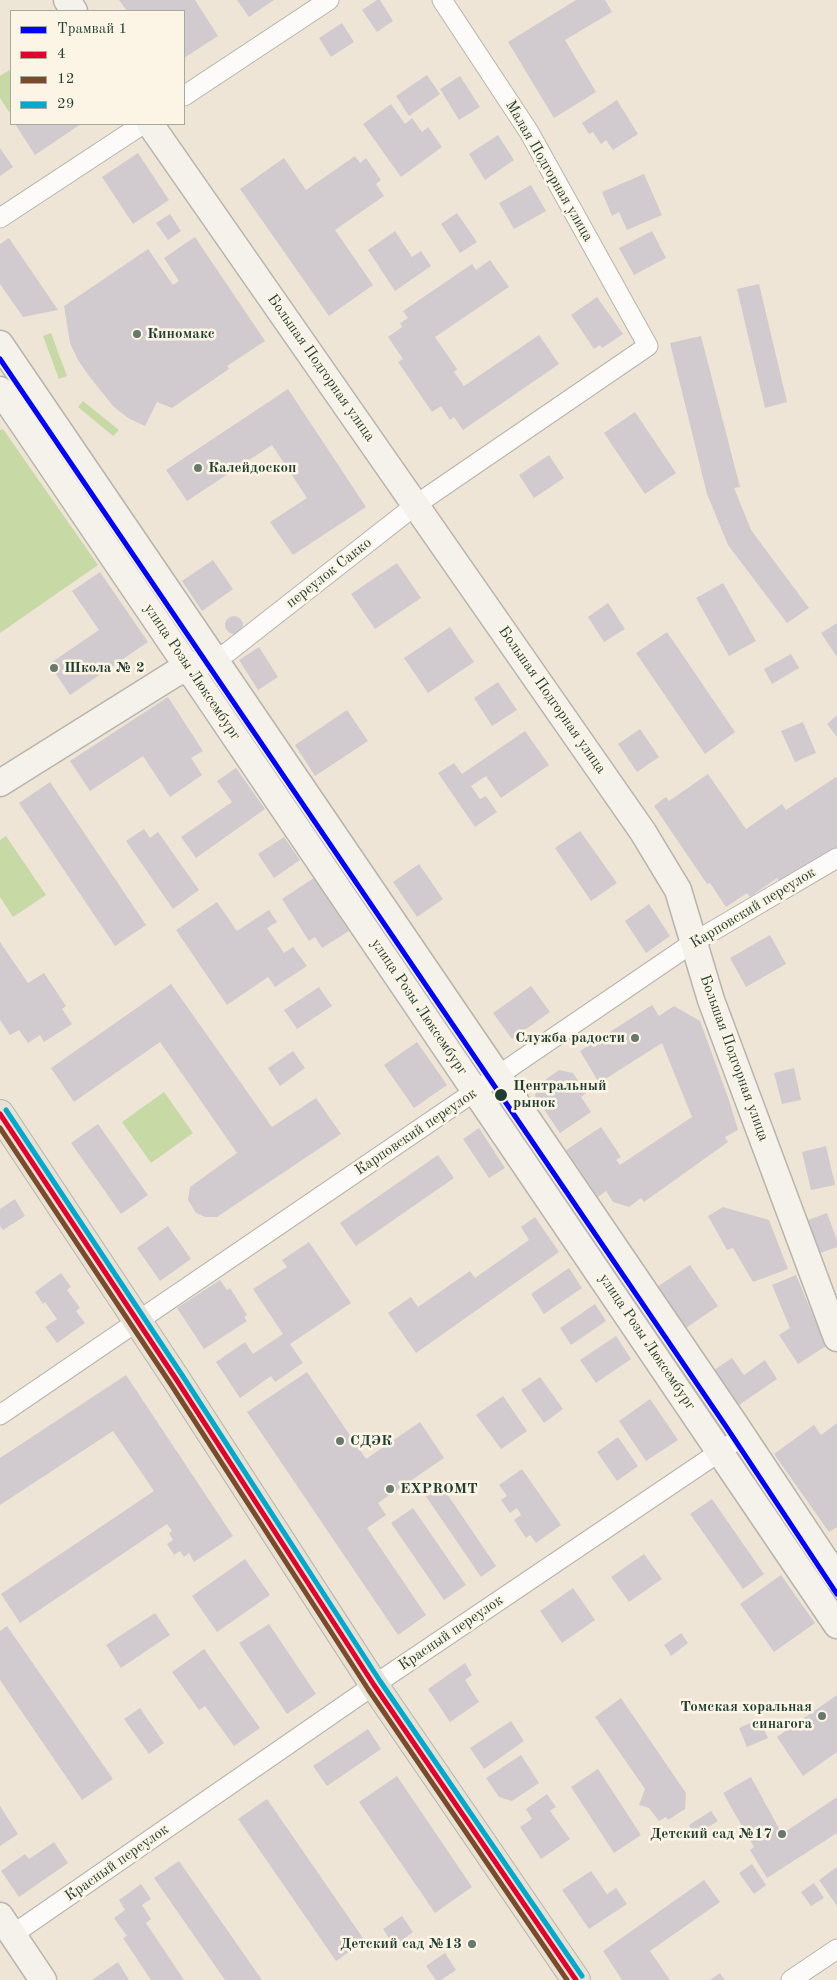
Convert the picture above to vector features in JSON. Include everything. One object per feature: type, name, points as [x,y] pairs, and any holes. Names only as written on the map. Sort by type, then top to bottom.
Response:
[{"type":"main road","name":"Большая Подгорная улица","points":[[151,125],[643,832],[678,890],[711,1000],[837,1338]]},
{"type":"main road","name":"улица Розы Люксембург","points":[[0,344],[743,1436],[837,1578]]},
{"type":"main road","name":"улица Розы Люксембург","points":[[0,390],[837,1625]]},
{"type":"main road","name":"переулок Сакко","points":[[0,783],[188,667],[214,659]]},
{"type":"main road","points":[[0,1114],[138,1321],[374,1685],[576,1980]]},
{"type":"main road","points":[[6,1926],[43,1980]]},
{"type":"street","points":[[185,95],[329,0]]},
{"type":"street","name":"Малая Подгорная улица","points":[[442,0],[529,132],[648,346]]},
{"type":"street","points":[[0,218],[141,125]]},
{"type":"street","name":"переулок Сакко","points":[[214,659],[228,652],[416,504],[648,346]]},
{"type":"street","name":"Карповский переулок","points":[[0,1415],[694,942],[837,858]]},
{"type":"street","name":"Красный переулок","points":[[6,1926],[374,1685],[743,1436]]},
{"type":"street","points":[[790,1980],[837,1949]]},
{"type":"green space","points":[[10,70],[9,112],[0,98],[0,76]]},
{"type":"green space","points":[[51,333],[67,376],[59,379],[43,336]]},
{"type":"green space","points":[[83,401],[119,430],[113,436],[78,407]]},
{"type":"green space","points":[[3,429],[98,565],[0,633],[0,430]]},
{"type":"green space","points":[[6,836],[46,895],[13,917],[0,897],[0,840]]},
{"type":"green space","points":[[164,1092],[193,1133],[151,1163],[122,1122]]},
{"type":"building","points":[[119,0],[195,0],[218,36],[185,57],[185,10],[126,10]]},
{"type":"building","points":[[237,0],[274,0],[249,17]]},
{"type":"building","points":[[380,0],[393,21],[377,32],[362,10]]},
{"type":"building","points":[[576,0],[605,0],[612,12],[565,40],[596,92],[554,118],[508,42]]},
{"type":"building","points":[[342,23],[354,42],[331,57],[319,38]]},
{"type":"building","points":[[427,75],[440,94],[409,116],[396,96]]},
{"type":"building","points":[[460,76],[480,107],[459,120],[440,89]]},
{"type":"building","points":[[617,100],[638,134],[613,150],[606,140],[601,144],[593,132],[589,134],[582,123]]},
{"type":"building","points":[[391,104],[405,124],[412,118],[422,132],[428,127],[442,147],[401,177],[363,124]]},
{"type":"building","points":[[16,125],[80,125],[35,155]]},
{"type":"building","points":[[498,135],[514,160],[485,180],[469,154]]},
{"type":"building","points":[[0,148],[13,167],[0,176]]},
{"type":"building","points":[[138,153],[169,200],[133,224],[102,177]]},
{"type":"building","points":[[355,156],[360,163],[366,158],[381,180],[376,184],[384,196],[335,230],[373,285],[329,316],[240,189],[284,158],[306,190]]},
{"type":"building","points":[[644,174],[662,215],[627,230],[619,212],[612,216],[602,192]]},
{"type":"building","points":[[531,185],[546,211],[514,229],[499,203]]},
{"type":"building","points":[[457,213],[477,242],[460,253],[441,224]]},
{"type":"building","points":[[170,214],[181,231],[168,240],[156,223]]},
{"type":"building","points":[[395,231],[412,257],[421,251],[431,266],[395,291],[368,250]]},
{"type":"building","points":[[652,231],[666,258],[634,275],[619,248]]},
{"type":"building","name":"Киномакс","points":[[195,237],[265,341],[227,366],[229,369],[172,408],[157,402],[145,426],[128,418],[113,406],[78,360],[70,343],[64,306],[148,249],[173,285],[179,281],[164,258]]},
{"type":"building","points":[[9,238],[58,310],[23,317],[0,284],[0,244]]},
{"type":"building","points":[[490,260],[509,287],[435,337],[457,369],[454,372],[464,386],[539,335],[559,364],[463,430],[454,417],[450,420],[441,406],[432,412],[398,362],[403,359],[388,337],[402,327],[400,323],[408,318],[403,311],[472,264],[476,270]]},
{"type":"building","points":[[759,284],[787,402],[765,408],[737,289]]},
{"type":"building","points":[[597,297],[623,334],[602,348],[600,345],[594,349],[571,315]]},
{"type":"building","points":[[701,336],[740,487],[734,488],[751,530],[809,608],[787,623],[728,545],[707,494],[670,343]]},
{"type":"building","points":[[288,389],[366,507],[293,555],[270,522],[307,498],[272,445],[187,501],[166,470]]},
{"type":"building","points":[[635,412],[676,473],[645,494],[604,433]]},
{"type":"building","points":[[549,455],[564,478],[534,498],[519,475]]},
{"type":"building","points":[[213,560],[233,589],[202,611],[182,581]]},
{"type":"building","points":[[397,563],[421,598],[375,629],[351,594]]},
{"type":"building","points":[[100,572],[148,642],[70,695],[49,664],[99,630],[72,591]]},
{"type":"building","points":[[723,583],[756,641],[729,656],[696,598]]},
{"type":"building","points":[[608,603],[625,629],[604,642],[588,617]]},
{"type":"building","points":[[234,616],[240,619],[243,625],[240,631],[234,634],[228,631],[225,625],[228,619]]},
{"type":"building","points":[[837,623],[837,657],[821,633]]},
{"type":"building","points":[[450,627],[474,662],[428,693],[404,658]]},
{"type":"building","points":[[667,632],[735,732],[705,754],[636,653]]},
{"type":"building","points":[[259,647],[278,677],[258,690],[239,660]]},
{"type":"building","points":[[791,654],[799,668],[772,684],[764,669]]},
{"type":"building","points":[[498,682],[517,710],[492,726],[474,698]]},
{"type":"building","points":[[168,697],[203,751],[191,758],[202,775],[170,797],[143,756],[90,791],[70,761]]},
{"type":"building","points":[[347,710],[368,741],[315,776],[295,745]]},
{"type":"building","points":[[837,715],[837,737],[827,724]]},
{"type":"building","points":[[803,722],[816,753],[795,762],[781,731]]},
{"type":"building","points":[[640,729],[659,757],[637,772],[618,744]]},
{"type":"building","points":[[525,731],[549,765],[501,798],[486,776],[471,786],[480,799],[486,796],[497,812],[475,827],[438,773],[454,763],[462,774]]},
{"type":"building","points":[[236,768],[265,809],[196,858],[181,837],[232,802],[217,781]]},
{"type":"building","points":[[708,774],[746,829],[782,804],[786,810],[836,777],[837,852],[822,863],[818,858],[781,884],[777,878],[750,897],[747,893],[726,907],[710,883],[707,884],[654,806],[666,797],[669,801]]},
{"type":"building","points":[[50,782],[146,925],[115,946],[19,803]]},
{"type":"building","points":[[144,829],[150,838],[158,832],[199,890],[173,909],[126,841]]},
{"type":"building","points":[[580,831],[617,883],[591,901],[555,848]]},
{"type":"building","points":[[284,837],[300,860],[274,878],[258,854]]},
{"type":"building","points":[[419,864],[443,899],[417,917],[393,882]]},
{"type":"building","points":[[314,878],[349,931],[322,948],[315,937],[309,941],[282,899]]},
{"type":"building","points":[[217,902],[237,931],[269,910],[277,922],[267,928],[284,953],[293,947],[307,966],[275,987],[268,977],[227,1005],[176,930]]},
{"type":"building","points":[[649,904],[670,936],[646,953],[625,921]]},
{"type":"building","points":[[770,935],[786,964],[746,987],[730,958]]},
{"type":"building","points":[[0,942],[28,983],[44,973],[66,1006],[62,1009],[72,1024],[44,1042],[40,1035],[28,1043],[19,1030],[10,1035],[0,1020]]},
{"type":"building","points":[[171,984],[272,1127],[316,1098],[341,1134],[217,1217],[205,1217],[196,1213],[188,1200],[190,1187],[237,1153],[160,1042],[74,1102],[51,1068]]},
{"type":"building","points":[[531,986],[550,1012],[512,1039],[493,1013]]},
{"type":"building","points":[[319,987],[332,1006],[297,1029],[284,1010]]},
{"type":"building","points":[[652,1005],[659,1016],[674,1006],[700,1021],[738,1130],[725,1137],[728,1142],[644,1202],[641,1198],[629,1207],[613,1202],[606,1191],[598,1197],[566,1150],[601,1127],[621,1157],[616,1160],[620,1165],[692,1117],[662,1043],[599,1083],[580,1051]]},
{"type":"building","points":[[417,1042],[447,1085],[414,1108],[384,1065]]},
{"type":"building","points":[[293,1051],[305,1068],[280,1086],[268,1068]]},
{"type":"building","points":[[794,1068],[801,1100],[782,1104],[774,1073]]},
{"type":"building","points":[[559,1070],[573,1073],[586,1093],[581,1097],[591,1112],[560,1133],[535,1096],[538,1085]]},
{"type":"building","points":[[98,1124],[148,1195],[121,1214],[71,1143]]},
{"type":"building","points":[[479,1128],[505,1168],[489,1178],[463,1139]]},
{"type":"building","points":[[826,1146],[835,1185],[811,1190],[802,1152]]},
{"type":"building","points":[[438,1155],[454,1178],[356,1246],[340,1223]]},
{"type":"building","points":[[15,1199],[25,1216],[3,1230],[0,1226],[0,1209]]},
{"type":"building","points":[[723,1207],[769,1220],[788,1269],[753,1282],[733,1248],[727,1250],[708,1216]]},
{"type":"building","points":[[827,1213],[837,1240],[837,1247],[815,1255],[803,1222]]},
{"type":"building","points":[[535,1217],[559,1252],[416,1353],[388,1313],[411,1297],[418,1307],[470,1271],[475,1278],[529,1240],[521,1227]]},
{"type":"building","points":[[168,1226],[191,1259],[160,1281],[137,1248]]},
{"type":"building","points":[[309,1242],[351,1303],[290,1344],[303,1363],[275,1382],[271,1376],[240,1398],[216,1362],[245,1342],[253,1354],[283,1334],[253,1289],[287,1267],[282,1260]]},
{"type":"building","points":[[690,1265],[718,1306],[686,1328],[657,1287]]},
{"type":"building","points":[[569,1268],[582,1288],[544,1314],[531,1294]]},
{"type":"building","points":[[61,1273],[71,1287],[67,1290],[80,1308],[76,1311],[85,1323],[57,1343],[45,1327],[57,1319],[35,1292]]},
{"type":"building","points":[[796,1275],[826,1346],[798,1364],[779,1335],[790,1328],[772,1285]]},
{"type":"building","points":[[220,1280],[227,1290],[230,1288],[247,1315],[244,1317],[247,1321],[204,1349],[177,1308]]},
{"type":"building","points":[[595,1304],[606,1321],[571,1345],[560,1328]]},
{"type":"building","points":[[616,1336],[631,1359],[596,1383],[580,1360]]},
{"type":"building","points":[[732,1358],[744,1375],[765,1360],[777,1379],[739,1405],[714,1370]]},
{"type":"building","points":[[307,1372],[366,1459],[420,1422],[444,1458],[378,1503],[386,1515],[367,1528],[426,1615],[398,1635],[247,1412]]},
{"type":"building","points":[[126,1375],[233,1536],[194,1562],[189,1553],[184,1557],[180,1551],[174,1555],[167,1544],[173,1540],[169,1533],[172,1531],[167,1524],[20,1623],[1,1594],[154,1491],[113,1431],[0,1505],[0,1458]]},
{"type":"building","points":[[540,1377],[563,1409],[544,1423],[521,1390]]},
{"type":"building","points":[[503,1396],[527,1431],[501,1449],[476,1415]]},
{"type":"building","points":[[650,1399],[678,1440],[646,1461],[619,1421]]},
{"type":"building","points":[[837,1423],[837,1527],[829,1532],[774,1454],[814,1425],[821,1435]]},
{"type":"building","points":[[618,1437],[638,1466],[617,1481],[597,1452]]},
{"type":"building","points":[[522,1469],[561,1525],[536,1543],[530,1535],[526,1538],[514,1520],[521,1515],[517,1508],[510,1513],[501,1500],[507,1496],[499,1485]]},
{"type":"building","points":[[441,1485],[496,1566],[481,1577],[425,1495]]},
{"type":"building","points":[[712,1499],[764,1574],[743,1589],[690,1514]]},
{"type":"building","points":[[413,1508],[466,1585],[444,1600],[391,1523]]},
{"type":"building","points":[[644,1554],[662,1579],[629,1602],[611,1577]]},
{"type":"building","points":[[245,1559],[270,1595],[217,1632],[192,1596]]},
{"type":"building","points":[[781,1575],[815,1623],[774,1652],[740,1604]]},
{"type":"building","points":[[573,1588],[595,1620],[562,1643],[540,1611]]},
{"type":"building","points":[[155,1613],[170,1635],[121,1668],[106,1645]]},
{"type":"building","points":[[269,1624],[316,1694],[287,1714],[239,1643]]},
{"type":"building","points":[[7,1626],[113,1779],[82,1800],[0,1680],[0,1631]]},
{"type":"building","points":[[681,1633],[688,1643],[671,1656],[664,1645]]},
{"type":"building","points":[[204,1649],[260,1728],[234,1746],[205,1706],[199,1710],[172,1672]]},
{"type":"building","points":[[465,1663],[472,1675],[465,1680],[479,1702],[450,1722],[428,1689]]},
{"type":"building","name":"Томская хоральная синагога","points":[[837,1695],[837,1752],[803,1776],[777,1737]]},
{"type":"building","points":[[621,1698],[686,1793],[685,1809],[668,1820],[666,1817],[659,1821],[649,1808],[639,1805],[645,1789],[595,1717]]},
{"type":"building","points":[[140,1708],[164,1743],[149,1754],[124,1719]]},
{"type":"building","points":[[759,1719],[768,1738],[747,1747],[739,1728]]},
{"type":"building","points":[[511,1721],[524,1741],[484,1769],[470,1748]]},
{"type":"building","points":[[368,1729],[381,1749],[327,1786],[313,1766]]},
{"type":"building","points":[[521,1755],[539,1783],[512,1801],[499,1797],[486,1778]]},
{"type":"building","points":[[598,1769],[641,1835],[614,1853],[571,1787]]},
{"type":"building","points":[[397,1776],[472,1887],[435,1913],[359,1802]]},
{"type":"building","points":[[751,1777],[782,1834],[837,1797],[837,1833],[767,1878],[750,1850],[754,1847],[723,1793]]},
{"type":"building","points":[[547,1794],[556,1807],[550,1811],[570,1839],[541,1859],[520,1827],[532,1819],[526,1809]]},
{"type":"building","points":[[267,1799],[365,1941],[336,1961],[238,1819]]},
{"type":"building","points":[[0,1806],[18,1834],[0,1846]]},
{"type":"building","points":[[711,1811],[718,1821],[695,1835],[689,1825]]},
{"type":"building","points":[[54,1842],[68,1863],[19,1897],[1,1871],[25,1854],[29,1859]]},
{"type":"building","points":[[179,1861],[262,1980],[225,1980],[154,1878]]},
{"type":"building","points":[[752,1864],[766,1885],[754,1894],[739,1873]]},
{"type":"building","points":[[837,1867],[837,1906],[819,1880]]},
{"type":"building","points":[[591,1871],[607,1894],[616,1888],[627,1904],[589,1929],[562,1890]]},
{"type":"building","points":[[704,1880],[720,1902],[650,1951],[670,1980],[622,1980],[603,1951]]},
{"type":"building","points":[[814,1883],[824,1898],[811,1906],[801,1892]]},
{"type":"building","points":[[141,1884],[151,1899],[142,1905],[151,1919],[146,1923],[184,1980],[151,1980],[123,1938],[127,1936],[114,1918],[125,1910],[119,1900]]},
{"type":"building","points":[[402,1916],[413,1932],[394,1946],[383,1929]]},
{"type":"building","points":[[445,1953],[456,1970],[441,1980],[436,1980],[426,1966]]},
{"type":"building","points":[[118,1962],[129,1980],[92,1980]]},
{"type":"building","points":[[720,1973],[725,1980],[710,1980]]},
{"type":"tram line","name":"1","points":[[0,359],[725,1425],[837,1594]]},
{"type":"transit line","name":"29","points":[[6,1110],[182,1375],[380,1681],[582,1976]]},
{"type":"transit line","name":"4","points":[[0,1114],[176,1379],[374,1685],[576,1980]]},
{"type":"transit line","name":"12","points":[[0,1128],[170,1383],[368,1689],[567,1980]]},
{"type":"place","name":"Киномакс","points":[[137,334]]},
{"type":"place","name":"Калейдоскоп","points":[[198,468]]},
{"type":"place","name":"Школа № 2","points":[[54,668]]},
{"type":"place","name":"Служба радости","points":[[635,1038]]},
{"type":"place","name":"Центральный рынок","points":[[501,1095]]},
{"type":"place","name":"СДЭК","points":[[340,1441]]},
{"type":"place","name":"EXPROMT","points":[[390,1489]]},
{"type":"place","name":"Томская хоральная синагога","points":[[822,1716]]},
{"type":"place","name":"Детский сад №17","points":[[782,1834]]},
{"type":"place","name":"Детский сад №13","points":[[472,1944]]}]
